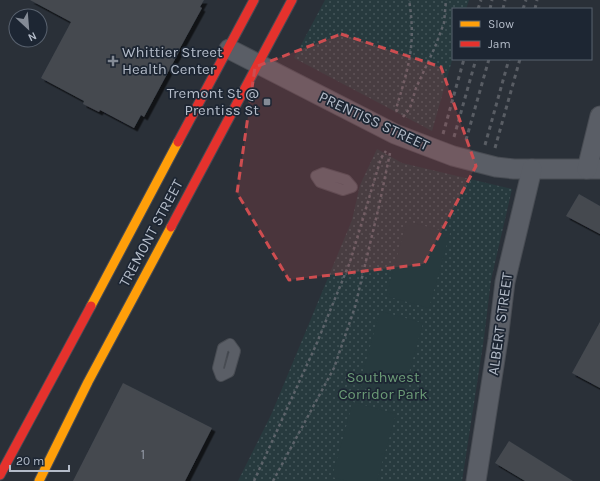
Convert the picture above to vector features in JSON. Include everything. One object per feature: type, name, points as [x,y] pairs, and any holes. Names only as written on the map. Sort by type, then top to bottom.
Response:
[{"type":"main road","name":"TREMONT STREET","points":[[0,475],[254,0]]},
{"type":"main road","name":"TREMONT STREET","points":[[39,481],[80,398],[292,0]]},
{"type":"street","name":"PRENTISS STREET","points":[[228,49],[395,134],[453,156],[496,167],[514,169],[594,169]]},
{"type":"street","points":[[594,169],[600,116]]},
{"type":"street","name":"ALBERT STREET","points":[[476,481],[498,340],[504,282],[532,169]]},
{"type":"path","points":[[396,109],[406,76],[412,41],[410,0]]},
{"type":"path","points":[[401,120],[410,108],[416,88],[435,47],[444,23],[446,0]]},
{"type":"path","points":[[254,481],[316,345],[350,262],[381,158],[390,146]]},
{"type":"path","points":[[273,481],[334,368],[355,307],[379,206],[390,150]]},
{"type":"highlighted area","points":[[341,34],[441,67],[476,166],[424,264],[289,280],[237,193],[255,67]]},
{"type":"green space","points":[[325,0],[469,0],[466,8],[452,8],[452,60],[432,131],[294,58]]},
{"type":"green space","name":"Southwest Corridor Park","points":[[377,149],[402,163],[512,189],[491,280],[484,338],[462,481],[238,481],[271,415],[352,220],[360,185]]},
{"type":"green space","points":[[407,221],[450,233],[429,308],[386,296]]},
{"type":"green space","points":[[380,311],[423,323],[402,398],[359,386]]},
{"type":"green space","points":[[353,402],[396,414],[377,481],[347,481],[332,477]]},
{"type":"building","name":"Whittier Street Health Center","points":[[30,0],[204,0],[200,7],[202,8],[144,117],[141,115],[134,128],[100,110],[99,112],[83,104],[84,101],[41,78],[71,22],[48,10],[48,8],[45,8]]},
{"type":"building","points":[[579,194],[600,206],[600,234],[566,216]]},
{"type":"building","points":[[600,322],[600,388],[572,373]]},
{"type":"building","points":[[123,383],[212,428],[185,481],[73,481]]},
{"type":"building","points":[[509,441],[573,481],[525,481],[495,463]]},
{"type":"railway","points":[[478,8],[481,0]]},
{"type":"railway","points":[[490,8],[492,0]]},
{"type":"railway","points":[[503,8],[505,0]]},
{"type":"railway","points":[[523,8],[526,0]]},
{"type":"railway","points":[[535,8],[537,0]]},
{"type":"railway","points":[[443,134],[464,60]]},
{"type":"railway","points":[[454,137],[476,60]]},
{"type":"railway","points":[[466,140],[489,60]]},
{"type":"railway","points":[[485,145],[509,60]]},
{"type":"railway","points":[[495,148],[520,60]]},
{"type":"traffic: slow","points":[[91,306],[178,142]]},
{"type":"traffic: slow","points":[[39,481],[88,382],[171,227]]},
{"type":"traffic: jam","points":[[178,142],[254,0]]},
{"type":"traffic: jam","points":[[171,227],[292,0]]},
{"type":"traffic: jam","points":[[0,475],[91,306]]},
{"type":"place","name":"Whittier Street Health Center","points":[[113,61]]},
{"type":"place","name":"Tremont St @ Prentiss St","points":[[267,102]]}]
